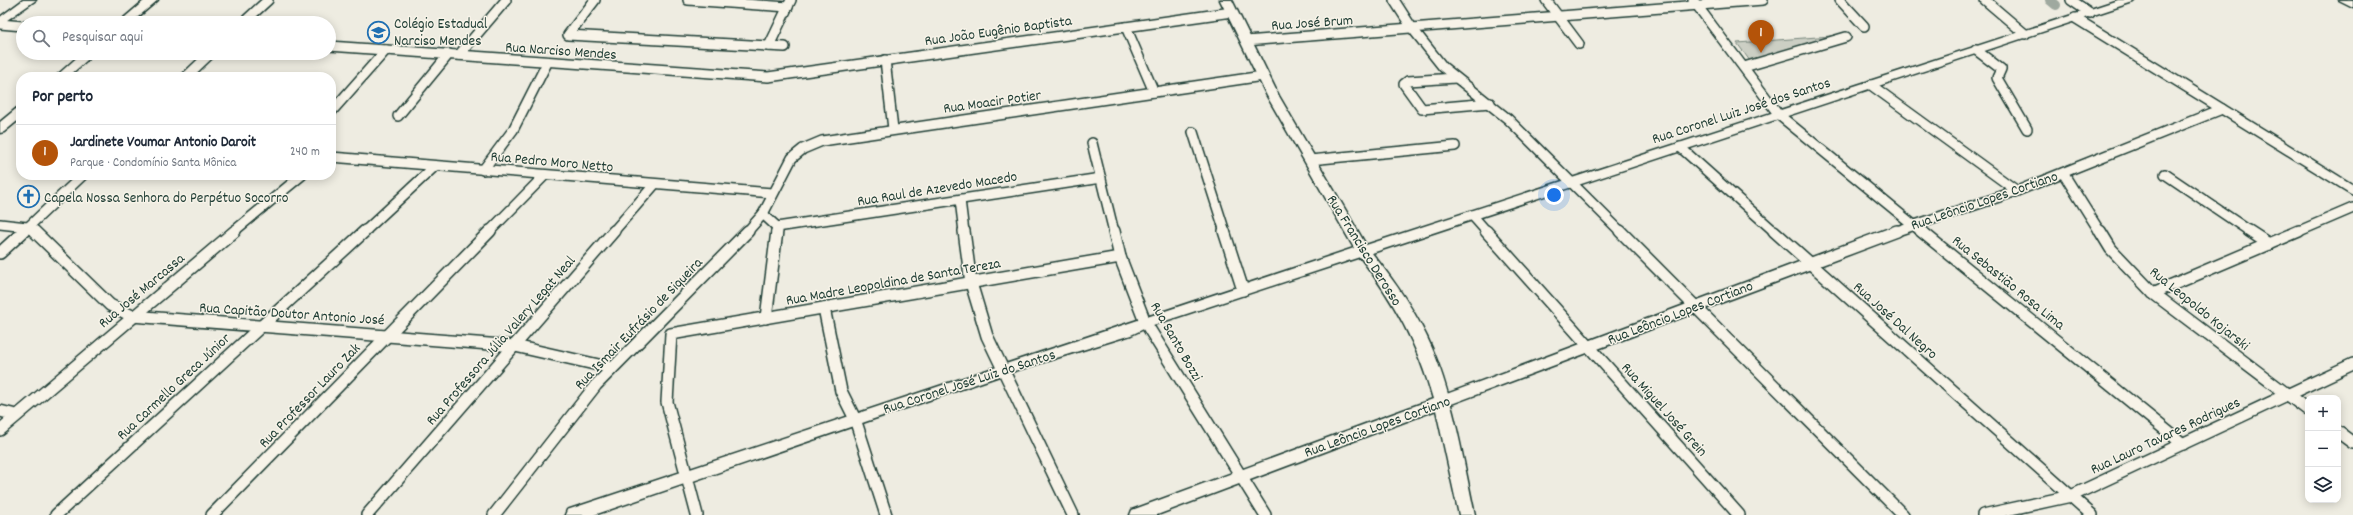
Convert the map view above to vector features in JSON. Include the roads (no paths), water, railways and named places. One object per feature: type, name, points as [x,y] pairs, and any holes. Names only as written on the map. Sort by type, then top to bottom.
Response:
[{"type":"main road","points":[[0,23],[30,0]]},
{"type":"main road","points":[[133,16],[152,0]]},
{"type":"main road","name":"Rua Francisco Derosso","points":[[1226,0],[1263,76],[1310,160],[1363,251],[1379,270],[1412,325],[1429,362],[1441,402],[1467,515]]},
{"type":"main road","name":"Rua Coronel Luiz José dos Santos","points":[[1363,251],[2129,0]]},
{"type":"main road","points":[[2344,0],[2353,4]]},
{"type":"main road","points":[[67,72],[81,60]]},
{"type":"main road","points":[[0,129],[16,115]]},
{"type":"main road","name":"Rua Coronel José Luiz do Santos","points":[[574,514],[1004,369],[1126,331],[1145,322],[1363,251]]},
{"type":"main road","name":"Rua Leôncio Lopes Cortiano","points":[[1138,515],[1441,402]]},
{"type":"street","points":[[251,16],[268,0]]},
{"type":"street","points":[[459,55],[506,0]]},
{"type":"street","points":[[595,0],[568,35],[785,47]]},
{"type":"street","points":[[688,0],[770,6],[787,2]]},
{"type":"street","points":[[1394,0],[1412,28],[1443,67],[1490,103],[1573,182],[1903,515]]},
{"type":"street","points":[[1546,0],[1579,44]]},
{"type":"street","name":"Rua José Brum","points":[[1246,41],[1558,16],[1695,2],[1763,0]]},
{"type":"street","points":[[1840,0],[1864,26]]},
{"type":"street","points":[[1985,0],[2025,34]]},
{"type":"street","points":[[2071,0],[2090,13]]},
{"type":"street","points":[[769,46],[787,2]]},
{"type":"street","name":"Rua Sebastião Rosa Lima","points":[[1695,2],[1779,114],[2182,444]]},
{"type":"street","name":"Rua João Eugênio Baptista","points":[[768,77],[1232,12]]},
{"type":"street","points":[[2075,18],[2353,190]]},
{"type":"street","points":[[0,23],[16,25]]},
{"type":"street","points":[[1126,27],[1154,92]]},
{"type":"street","points":[[1744,68],[1846,37]]},
{"type":"street","name":"Rua Narciso Mendes","points":[[336,46],[449,54],[548,63],[768,77]]},
{"type":"street","points":[[336,106],[386,50]]},
{"type":"street","points":[[1976,50],[2000,69],[1997,78],[2027,129]]},
{"type":"street","points":[[398,116],[449,54]]},
{"type":"street","points":[[191,72],[204,60]]},
{"type":"street","points":[[885,60],[893,129]]},
{"type":"street","points":[[483,170],[513,130],[548,63]]},
{"type":"street","name":"Rua Moacir Potier","points":[[763,214],[772,193],[792,158],[803,149],[822,141],[893,129],[1263,76]]},
{"type":"street","points":[[1456,78],[1408,81],[1404,84],[1422,109],[1490,103]]},
{"type":"street","points":[[1871,85],[2017,191]]},
{"type":"street","name":"Rua Leôncio Lopes Cortiano","points":[[1441,402],[1915,224],[2017,191],[2222,109]]},
{"type":"street","points":[[1193,132],[1244,290]]},
{"type":"street","name":"Rua Santo Bozzi","points":[[1092,143],[1120,257],[1145,322],[1265,515]]},
{"type":"street","points":[[1310,160],[1455,146]]},
{"type":"street","name":"Rua José Dal Negro","points":[[1680,147],[2092,515]]},
{"type":"street","name":"Rua Pedro Moro Netto","points":[[336,157],[772,193]]},
{"type":"street","name":"Rua Carmello Greca Júnior","points":[[56,515],[435,166]]},
{"type":"street","name":"Rua Leopoldo Kojarski","points":[[2063,173],[2111,249],[2153,293],[2305,408]]},
{"type":"street","points":[[2165,174],[2269,244]]},
{"type":"street","name":"Rua Professor Lauro Zak","points":[[212,515],[545,175]]},
{"type":"street","name":"Rua Raul de Azevedo Macedo","points":[[777,227],[1101,178]]},
{"type":"street","points":[[0,253],[78,180]]},
{"type":"street","name":"Rua José Marcassa","points":[[0,430],[132,316],[296,180]]},
{"type":"street","name":"Rua Professora Júlia Valery Legat Neal","points":[[367,515],[655,184]]},
{"type":"street","points":[[960,200],[971,283],[987,336],[1073,515]]},
{"type":"street","points":[[2153,293],[2353,208]]},
{"type":"street","points":[[763,214],[777,227],[766,318]]},
{"type":"street","name":"Rua Ismair Eufrásio de Siqueira","points":[[494,515],[596,385],[738,242],[763,214]]},
{"type":"street","name":"Rua Miguel José Grein","points":[[1472,215],[1740,515]]},
{"type":"street","name":"Rua Capitão Doutor Antonio José","points":[[0,224],[27,228],[39,234],[110,306],[132,316],[515,346],[612,368]]},
{"type":"street","name":"Rua Madre Leopoldina de Santa Tereza","points":[[688,476],[667,402],[671,334],[1120,257]]},
{"type":"street","points":[[824,308],[841,391],[855,419],[886,515]]},
{"type":"street","name":"Rua Lauro Tavares Rodrigues","points":[[1983,515],[2071,496],[2353,364]]},
{"type":"street","points":[[0,411],[16,416]]},
{"type":"street","points":[[2341,434],[2353,443]]},
{"type":"street","points":[[688,476],[698,515]]},
{"type":"waterway","points":[[2050,0],[2056,5]]},
{"type":"place","name":"Colégio Estadual Narciso Mendes","points":[[378,32]]},
{"type":"place","name":"Jardinete Voumar Antonio Daroit","points":[[1761,53]]},
{"type":"place","name":"Capela Nossa Senhora do Perpétuo Socorro","points":[[29,197]]}]
